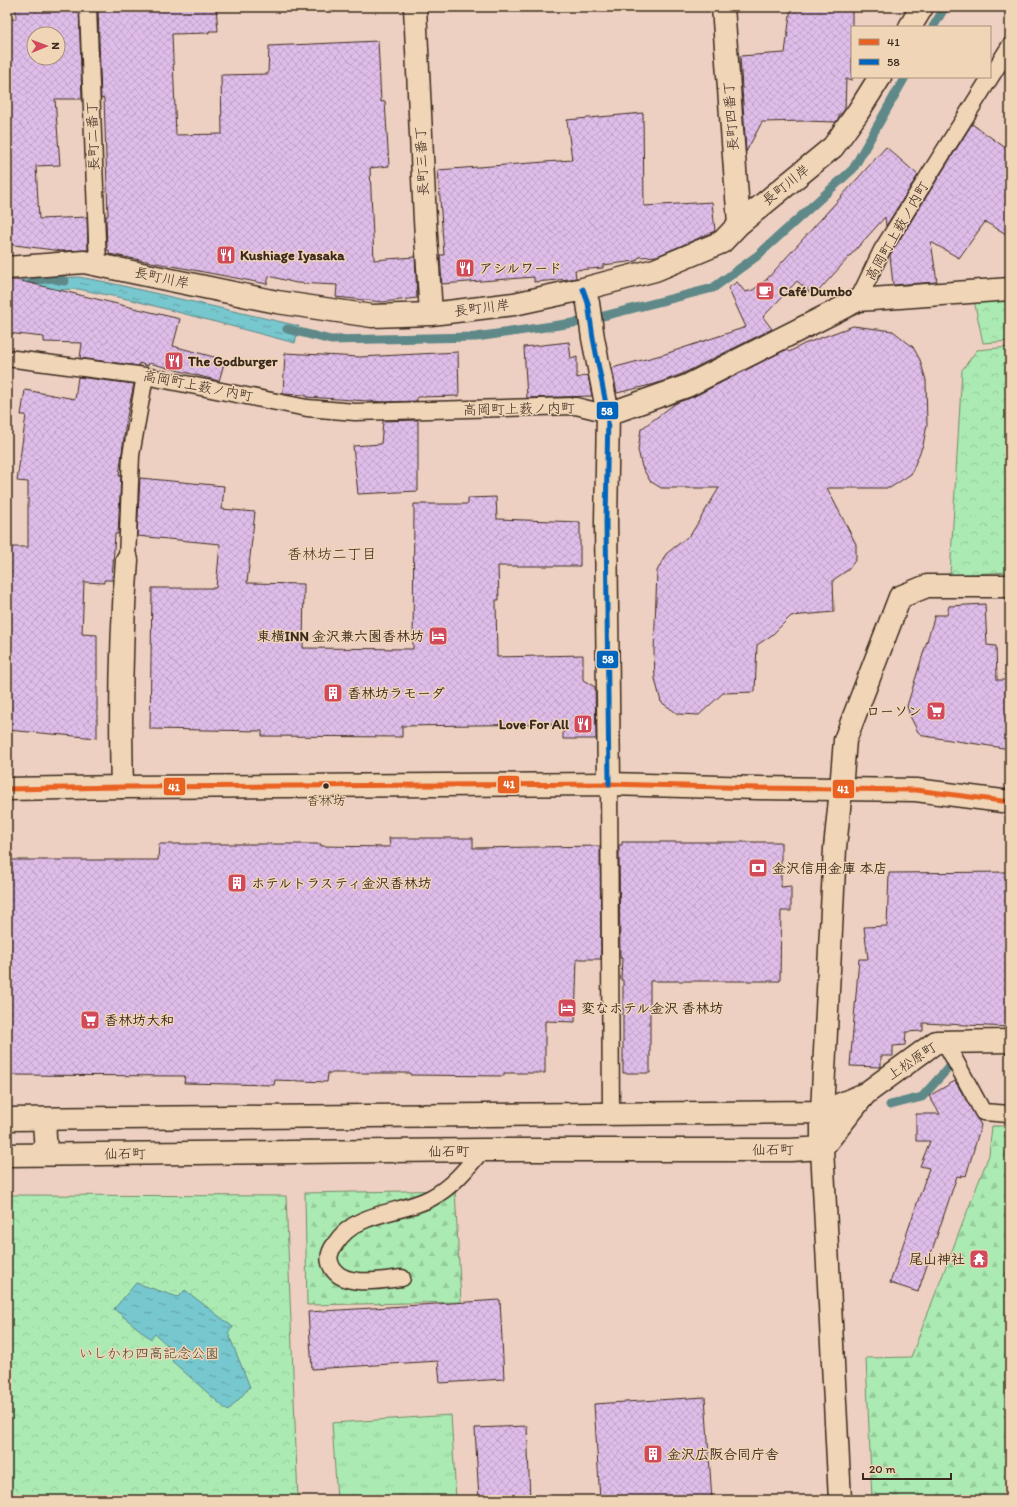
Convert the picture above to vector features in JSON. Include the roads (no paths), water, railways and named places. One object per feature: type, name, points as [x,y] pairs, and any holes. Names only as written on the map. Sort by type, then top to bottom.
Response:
[{"type":"main road","name":"長町三番丁","points":[[415,7],[431,314]]},
{"type":"main road","name":"長町四番丁","points":[[723,7],[738,224]]},
{"type":"main road","points":[[911,26],[922,7]]},
{"type":"main road","name":"長町川岸","points":[[7,268],[84,262],[277,302],[372,316],[431,314],[585,296],[655,270],[722,242],[738,224],[834,147],[879,78]]},
{"type":"main road","points":[[608,414],[687,386],[858,300],[1010,289]]},
{"type":"main road","points":[[585,296],[608,414],[606,521],[609,784]]},
{"type":"main road","points":[[122,787],[121,745],[123,611],[127,560]]},
{"type":"main road","points":[[840,1500],[822,1148],[822,1112],[835,848],[845,740],[900,597],[927,586],[1010,586]]},
{"type":"main road","points":[[7,789],[609,784],[916,790],[1010,802]]},
{"type":"main road","name":"上松原町","points":[[822,1112],[865,1094],[936,1042],[1010,1041]]},
{"type":"main road","points":[[822,1148],[865,1094]]},
{"type":"main road","points":[[7,1119],[44,1120],[822,1112]]},
{"type":"main road","points":[[406,1116],[407,1151]]},
{"type":"main road","points":[[44,1120],[46,1154]]},
{"type":"main road","name":"仙石町","points":[[7,1155],[482,1150],[775,1150],[822,1148]]},
{"type":"lane","name":"長町二番丁","points":[[88,7],[98,265]]},
{"type":"lane","name":"高岡町上薮ノ内町","points":[[991,76],[1010,46]]},
{"type":"lane","name":"高岡町上薮ノ内町","points":[[858,300],[882,250],[990,78]]},
{"type":"lane","name":"高岡町上薮ノ内町","points":[[7,358],[145,376],[307,408],[355,412],[576,406],[608,414]]},
{"type":"lane","points":[[127,560],[131,455],[145,376]]},
{"type":"lane","points":[[609,784],[611,1114]]},
{"type":"lane","points":[[945,1042],[983,1112],[1010,1114]]},
{"type":"lane","points":[[402,1278],[367,1282],[354,1281],[342,1276],[334,1270],[329,1261],[330,1251],[348,1228],[376,1215],[408,1207],[432,1198],[458,1178],[482,1150]]},
{"type":"water","points":[[78,277],[299,326],[295,343],[132,300],[78,289],[7,292],[7,281]]},
{"type":"water","points":[[136,1283],[178,1297],[185,1290],[233,1327],[228,1333],[250,1387],[228,1411],[172,1361],[176,1353],[155,1334],[151,1339],[114,1309]]},
{"type":"waterway","points":[[934,26],[945,7]]},
{"type":"waterway","points":[[287,329],[331,340],[476,337],[580,322],[713,288],[757,256],[853,169],[904,78]]},
{"type":"waterway","points":[[32,281],[51,278],[65,281]]},
{"type":"waterway","points":[[890,1105],[922,1097],[950,1066]]},
{"type":"place","name":"Kushiage Iyasaka","points":[[226,255]]},
{"type":"place","name":"アシルワード","points":[[465,268]]},
{"type":"place","name":"Café Dumbo","points":[[765,291]]},
{"type":"place","name":"The Godburger","points":[[174,361]]},
{"type":"place","name":"東横INN 金沢兼六園香林坊","points":[[438,636]]},
{"type":"place","name":"香林坊ラモーダ","points":[[333,693]]},
{"type":"place","name":"ローソン","points":[[936,711]]},
{"type":"place","name":"Love For All","points":[[583,724]]},
{"type":"place","name":"香林坊","points":[[326,786]]},
{"type":"place","name":"金沢信用金庫 本店","points":[[758,868]]},
{"type":"place","name":"ホテルトラスティ金沢香林坊","points":[[237,883]]},
{"type":"place","name":"変なホテル金沢 香林坊","points":[[567,1008]]},
{"type":"place","name":"香林坊大和","points":[[90,1020]]},
{"type":"place","name":"尾山神社","points":[[979,1259]]},
{"type":"place","name":"金沢広阪合同庁舎","points":[[653,1454]]},
{"type":"district","name":"香林坊二丁目","points":[[332,554]]},
{"type":"park label","name":"いしかわ四高記念公園","points":[[149,1353]]}]
